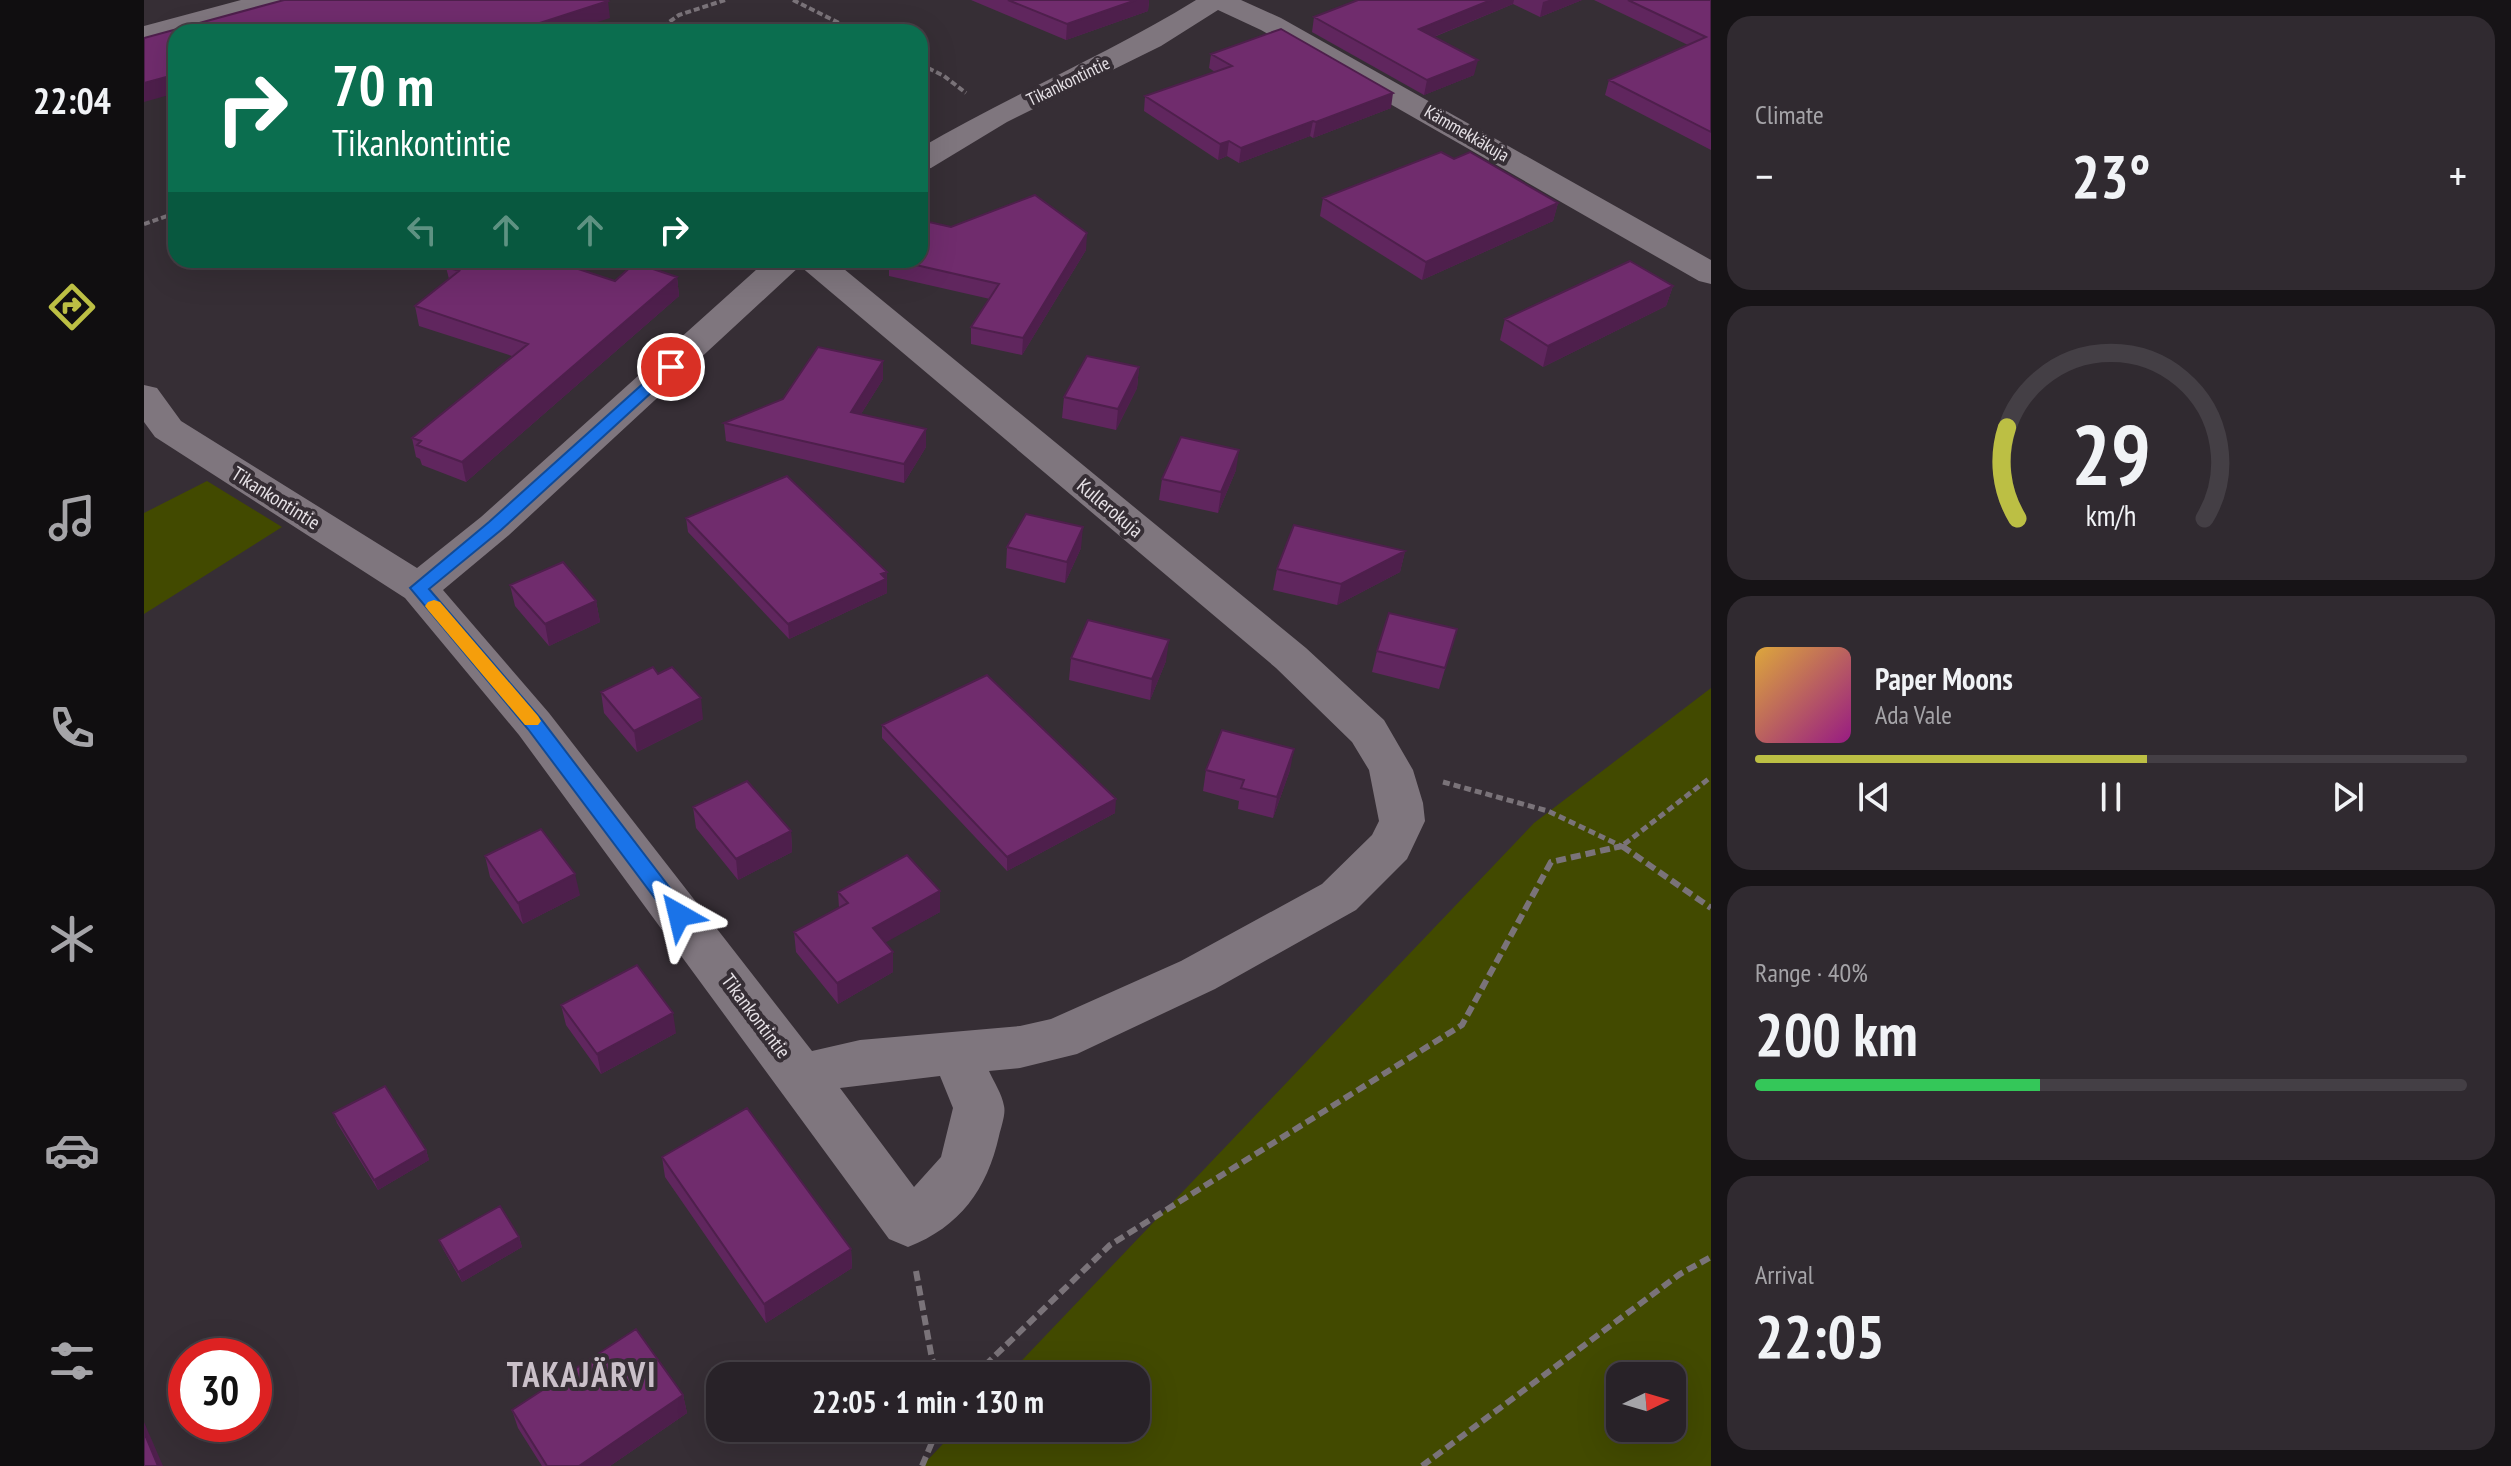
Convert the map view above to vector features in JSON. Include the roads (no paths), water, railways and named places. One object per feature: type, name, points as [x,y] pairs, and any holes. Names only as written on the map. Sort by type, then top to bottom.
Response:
[{"type":"street","points":[[184,24],[272,0]]},
{"type":"street","name":"Tikankontintie","points":[[928,156],[996,116],[1151,40],[1216,0]]},
{"type":"street","name":"Kämmekkäkuja","points":[[1216,0],[1271,24],[1394,92],[1711,274]]},
{"type":"street","points":[[144,35],[168,28]]},
{"type":"street","points":[[419,588],[495,526],[778,268]]},
{"type":"street","name":"Kullerokuja","points":[[800,1075],[860,1062],[1020,1047],[1087,1029],[1198,975],[1339,897],[1391,846],[1402,821],[1391,770],[1381,748],[1368,731],[1291,658],[822,268]]},
{"type":"street","name":"Tikankontintie","points":[[152,423],[419,588],[534,724],[908,1222],[936,1202],[965,1167],[979,1108],[956,1053]]},
{"type":"district","name":"TAKAJÄRVI","points":[[582,1374]]}]
